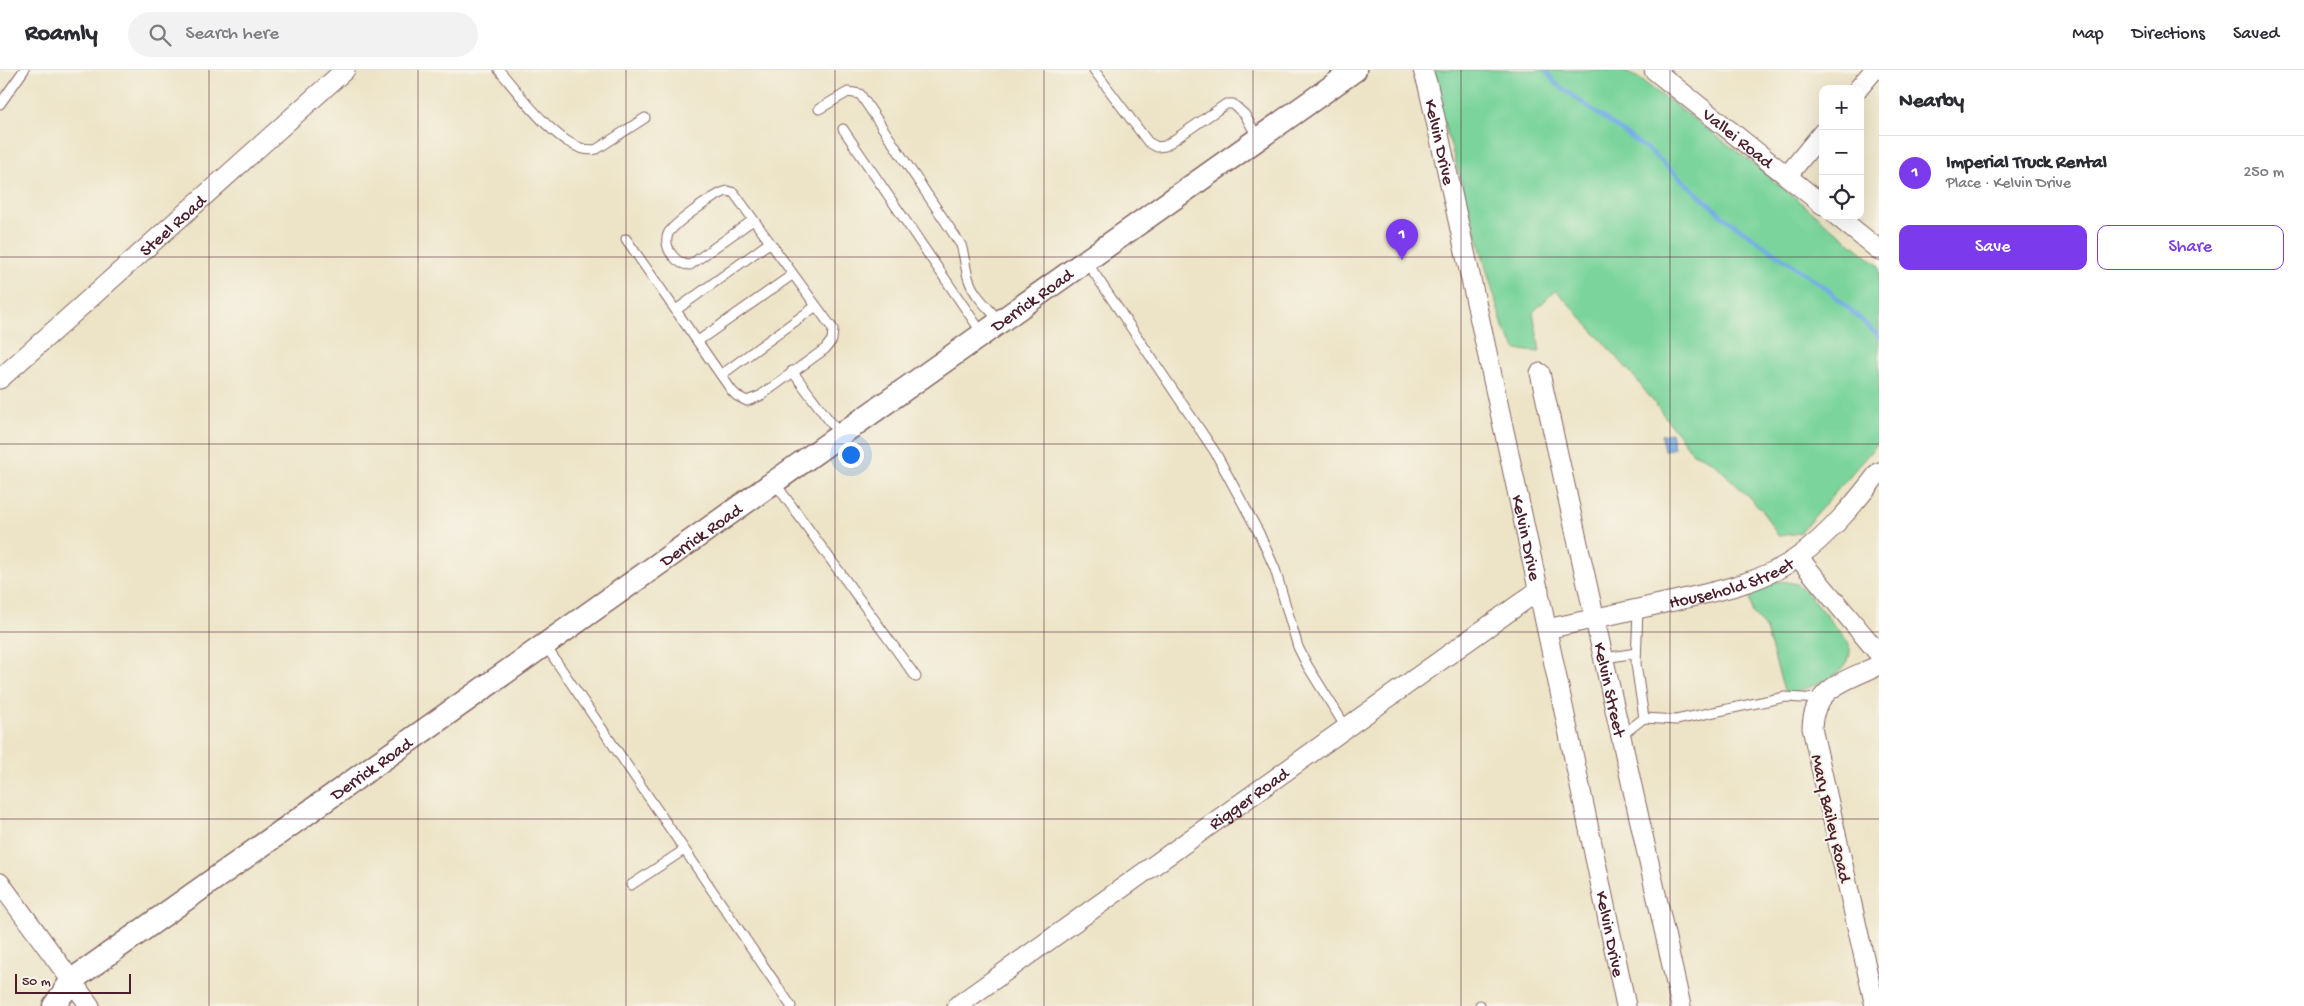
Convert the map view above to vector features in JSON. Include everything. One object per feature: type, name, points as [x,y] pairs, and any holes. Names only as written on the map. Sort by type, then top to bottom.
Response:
[{"type":"street","name":"Steel Road","points":[[0,379],[345,70]]},
{"type":"street","name":"Derrick Road","points":[[54,1006],[72,980],[1355,70]]},
{"type":"street","name":"Kelvin Drive","points":[[1423,70],[1441,142],[1539,590],[1626,1006]]},
{"type":"street","name":"Vallei Road","points":[[1654,70],[1819,202]]},
{"type":"street","points":[[1861,85],[1874,70]]},
{"type":"street","points":[[1787,176],[1819,137]]},
{"type":"street","points":[[1842,220],[1879,250]]},
{"type":"street","name":"Kelvin Street","points":[[1540,373],[1681,1006]]},
{"type":"street","name":"Household Street","points":[[1547,629],[1734,587],[1766,575],[1798,557],[1839,520],[1879,472]]},
{"type":"street","points":[[1798,557],[1879,654]]},
{"type":"street","name":"Rigger Road","points":[[957,1006],[1348,729],[1539,590]]},
{"type":"street","points":[[1820,698],[1832,688],[1879,665]]},
{"type":"street","name":"Mary Bailey Road","points":[[1820,698],[1812,717],[1812,728],[1874,1006]]},
{"type":"street","points":[[0,883],[90,1006]]},
{"type":"lane","points":[[0,104],[24,70]]},
{"type":"lane","points":[[499,70],[549,126],[568,142],[582,149],[589,151],[597,149],[644,118]]},
{"type":"lane","points":[[1094,70],[1148,142],[1157,147],[1165,146],[1226,104],[1233,104],[1244,115],[1258,139]]},
{"type":"lane","points":[[819,109],[848,92],[860,94],[961,245],[967,266],[968,279],[992,328]]},
{"type":"lane","points":[[843,129],[992,328]]},
{"type":"lane","points":[[626,239],[721,375],[737,396],[747,401],[760,396],[792,371],[825,349],[832,340],[833,329],[734,193],[723,192],[674,228],[667,236],[667,245],[678,261],[690,265],[753,220]]},
{"type":"lane","points":[[676,310],[769,243]]},
{"type":"lane","points":[[1086,261],[1215,452],[1259,533],[1275,569],[1298,647],[1307,665],[1348,729]]},
{"type":"lane","points":[[698,342],[792,275]]},
{"type":"lane","points":[[721,375],[816,306]]},
{"type":"lane","points":[[792,371],[840,436]]},
{"type":"lane","points":[[775,482],[916,677]]},
{"type":"lane","points":[[1638,608],[1636,653],[1644,718]]},
{"type":"lane","points":[[545,645],[791,1006]]},
{"type":"lane","points":[[1605,658],[1636,653]]},
{"type":"lane","points":[[1622,735],[1644,718],[1676,720],[1785,697],[1820,698]]},
{"type":"lane","points":[[631,885],[684,850]]},
{"type":"green space","points":[[1429,70],[1620,70],[1637,77],[1737,151],[1819,217],[1819,220],[1822,220],[1879,266],[1879,442],[1800,533],[1778,536],[1763,511],[1712,461],[1693,453],[1632,374],[1556,290],[1533,312],[1540,352],[1517,350],[1504,330]]},
{"type":"green space","points":[[1782,581],[1797,584],[1810,596],[1848,642],[1850,653],[1847,662],[1841,670],[1822,682],[1792,694],[1784,690],[1766,630],[1752,612],[1750,595],[1765,583]]},
{"type":"water","points":[[1671,433],[1674,448],[1664,451],[1661,435]]},
{"type":"waterway","points":[[1545,70],[1555,83],[1651,152],[1726,219],[1827,289],[1879,336]]},
{"type":"place","name":"Imperial Truck Rental","points":[[1402,260]]}]
